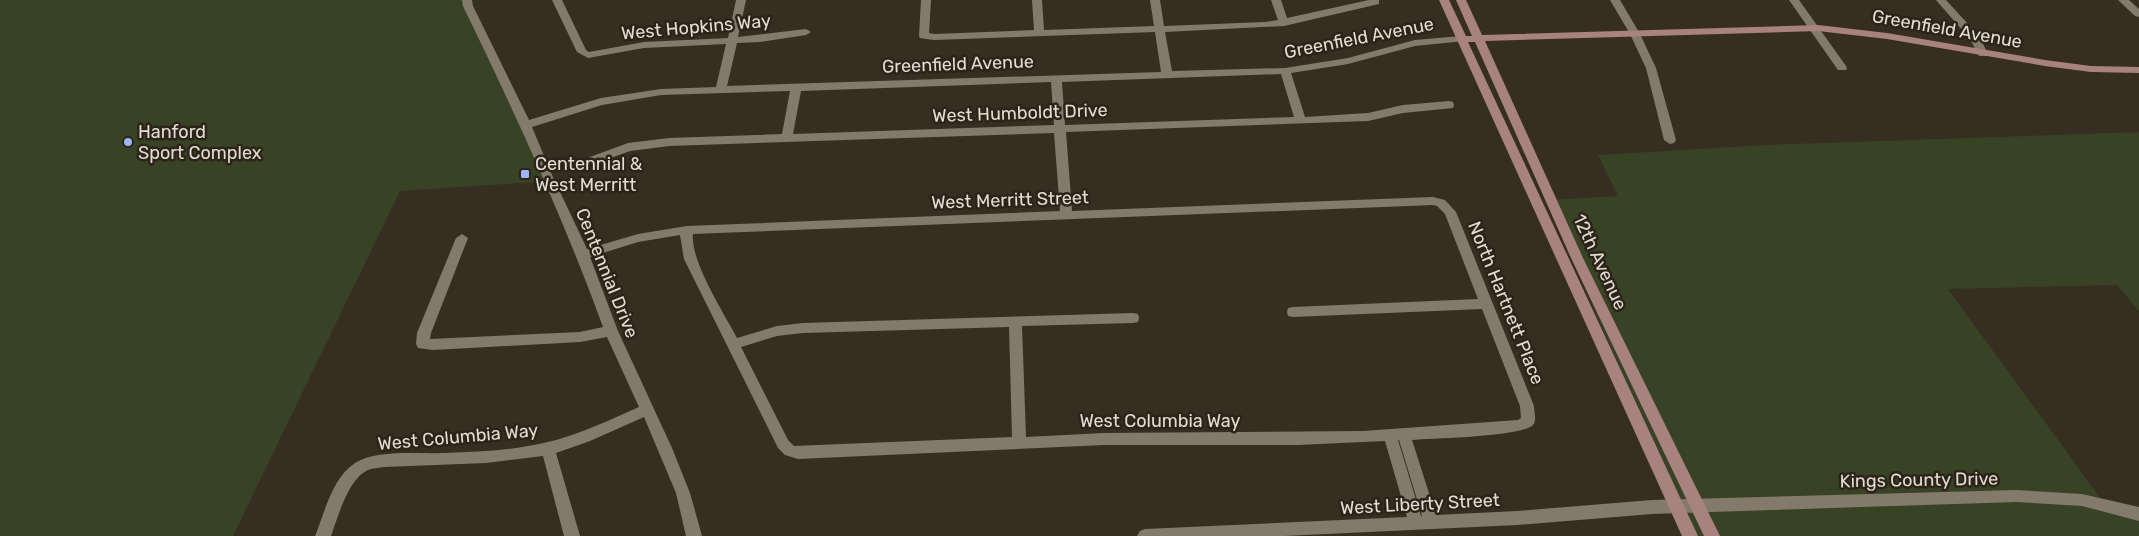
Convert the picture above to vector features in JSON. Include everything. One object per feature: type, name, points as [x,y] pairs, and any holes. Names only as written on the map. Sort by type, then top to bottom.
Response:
[{"type":"main road","name":"12th Avenue","points":[[1444,0],[1460,39],[1690,536]]},
{"type":"main road","name":"12th Avenue","points":[[1461,0],[1577,258],[1712,536]]},
{"type":"main road","name":"Greenfield Avenue","points":[[1460,39],[1814,28],[1887,36],[1983,54],[2090,69],[2139,70]]},
{"type":"street","name":"Centennial Drive","points":[[467,0],[468,6],[526,125],[546,175],[583,255],[611,331],[646,410],[666,448],[694,536]]},
{"type":"street","name":"West Hopkins Way","points":[[556,0],[582,52],[588,55],[644,45],[732,40],[806,32]]},
{"type":"street","points":[[721,90],[741,0]]},
{"type":"street","points":[[926,0],[924,36],[1265,25],[1284,23],[1374,1]]},
{"type":"street","points":[[1037,0],[1039,32]]},
{"type":"street","points":[[1155,0],[1167,75]]},
{"type":"street","points":[[1276,0],[1284,23]]},
{"type":"street","points":[[1614,0],[1636,34],[1651,68],[1670,140]]},
{"type":"street","points":[[1794,0],[1842,68]]},
{"type":"street","points":[[1941,0],[1975,38],[1983,54]]},
{"type":"street","points":[[2123,0],[2139,14]]},
{"type":"street","name":"Greenfield Avenue","points":[[526,125],[574,110],[626,97],[661,92],[1286,71],[1348,61],[1415,43],[1460,39]]},
{"type":"street","points":[[1286,71],[1301,120]]},
{"type":"street","points":[[1056,78],[1066,215]]},
{"type":"street","points":[[787,138],[796,87]]},
{"type":"street","name":"West Humboldt Drive","points":[[594,160],[628,147],[646,144],[1368,117],[1403,109],[1449,106]]},
{"type":"street","name":"West Merritt Street","points":[[583,255],[638,238],[687,230],[1426,200],[1441,203]]},
{"type":"street","name":"North Hartnett Place","points":[[1441,203],[1450,212],[1527,406],[1528,421]]},
{"type":"street","points":[[687,230],[686,240],[690,259],[732,345],[778,331],[803,328],[1133,318]]},
{"type":"street","points":[[462,238],[424,333],[423,344],[580,337],[611,331]]},
{"type":"street","points":[[1293,312],[1485,304]]},
{"type":"street","points":[[1015,322],[1018,443]]},
{"type":"street","name":"West Columbia Way","points":[[732,345],[783,444],[790,451],[810,453],[1104,439],[1297,439],[1397,436],[1508,427],[1520,425],[1528,421]]},
{"type":"street","name":"West Columbia Way","points":[[324,536],[342,491],[358,469],[367,464],[384,461],[507,455],[548,448],[589,434],[646,410]]},
{"type":"street","points":[[1397,436],[1423,523]]},
{"type":"street","points":[[548,448],[572,536]]},
{"type":"street","name":"Kings County Drive","points":[[1698,506],[2016,496],[2082,500],[2139,514]]},
{"type":"street","name":"West Liberty Street","points":[[1145,536],[1423,523],[1698,506]]},
{"type":"green space","points":[[0,0],[467,0],[550,181],[400,191],[233,536],[0,536]]},
{"type":"green space","points":[[2139,132],[2139,311],[2117,285],[1948,289],[2106,506],[2139,507],[2139,536],[1697,536],[1678,500],[1546,200],[1618,196],[1598,155],[1765,145]]},
{"type":"place","name":"Hanford Sport Complex","points":[[128,142]]},
{"type":"place","name":"Centennial & West Merritt","points":[[525,174]]}]
